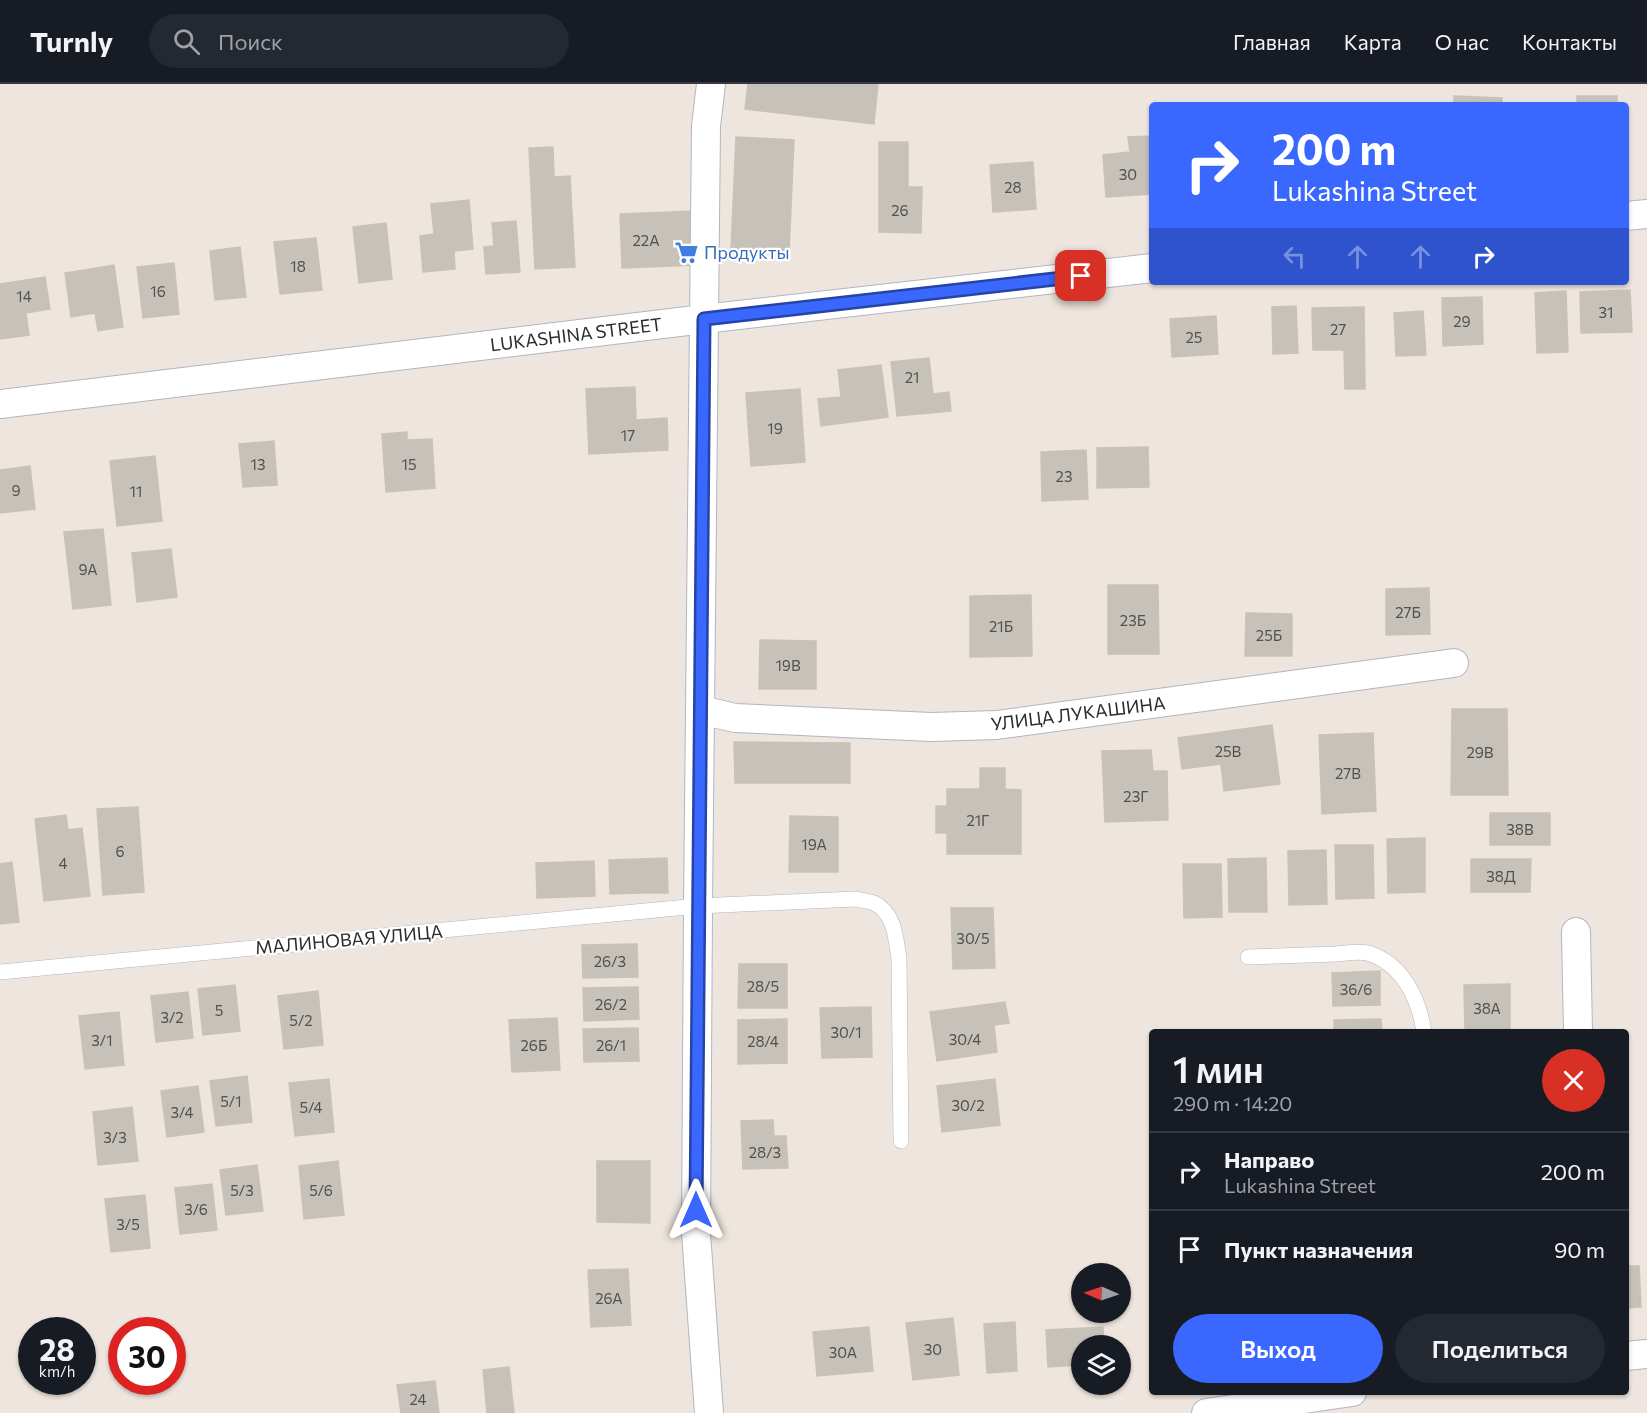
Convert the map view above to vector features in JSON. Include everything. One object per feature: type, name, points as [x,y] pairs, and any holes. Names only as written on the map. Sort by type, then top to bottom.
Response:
[{"type":"street","points":[[709,1413],[696,1233],[706,126],[711,84]]},
{"type":"street","points":[[1629,216],[1647,214]]},
{"type":"street","name":"LUKASHINA STREET","points":[[0,404],[704,319],[1149,268]]},
{"type":"street","name":"УЛИЦА ЛУКАШИНА","points":[[701,710],[735,718],[931,727],[997,725],[1454,663]]},
{"type":"street","points":[[1576,932],[1578,1029]]},
{"type":"street","points":[[1629,1356],[1647,1354]]},
{"type":"street","points":[[1206,1413],[1331,1395]]},
{"type":"lane","name":"МАЛИНОВАЯ УЛИЦА","points":[[0,972],[698,906],[855,899],[874,904],[888,915],[896,933],[901,1141]]},
{"type":"lane","points":[[1248,957],[1366,952],[1385,960],[1402,977],[1414,994],[1424,1029]]},
{"type":"building","points":[[748,84],[878,84],[874,124],[745,109]]},
{"type":"building","points":[[1454,96],[1502,98],[1502,102],[1454,102]]},
{"type":"building","points":[[1577,96],[1617,96],[1617,102],[1577,102]]},
{"type":"building","points":[[1149,136],[1149,194],[1106,197],[1103,155],[1130,152],[1128,137]]},
{"type":"building","points":[[736,137],[794,140],[789,253],[731,250]]},
{"type":"building","points":[[879,142],[908,142],[908,187],[922,187],[921,233],[879,232]]},
{"type":"building","points":[[553,147],[554,177],[570,176],[575,267],[535,269],[529,148]]},
{"type":"building","points":[[1033,162],[1036,209],[993,212],[990,165]]},
{"type":"building","points":[[469,200],[473,249],[454,251],[455,269],[423,272],[420,236],[434,234],[431,204]]},
{"type":"building","points":[[694,211],[696,265],[673,266],[671,212]]},
{"type":"building","points":[[671,212],[673,266],[622,268],[620,214]]},
{"type":"building","points":[[516,221],[520,272],[486,274],[484,247],[494,246],[492,223]]},
{"type":"building","points":[[386,223],[392,279],[359,283],[353,227]]},
{"type":"building","points":[[316,238],[322,290],[280,294],[274,242]]},
{"type":"building","points":[[240,247],[246,297],[215,300],[210,251]]},
{"type":"building","points":[[174,263],[179,314],[143,318],[137,267]]},
{"type":"building","points":[[114,265],[123,327],[98,331],[95,313],[71,317],[65,273]]},
{"type":"building","points":[[45,277],[50,309],[26,313],[29,335],[0,339],[0,284]]},
{"type":"building","points":[[1630,290],[1632,332],[1581,333],[1580,292]]},
{"type":"building","points":[[1566,291],[1568,352],[1537,353],[1535,293]]},
{"type":"building","points":[[1482,297],[1483,344],[1443,346],[1442,298]]},
{"type":"building","points":[[1296,306],[1298,353],[1273,354],[1272,307]]},
{"type":"building","points":[[1364,307],[1365,389],[1345,389],[1344,350],[1313,350],[1312,308]]},
{"type":"building","points":[[1423,311],[1426,355],[1396,356],[1394,313]]},
{"type":"building","points":[[1216,316],[1218,354],[1172,357],[1170,319]]},
{"type":"building","points":[[929,358],[933,394],[949,392],[951,411],[897,416],[891,362]]},
{"type":"building","points":[[881,365],[888,417],[821,426],[818,399],[841,397],[838,370]]},
{"type":"building","points":[[635,387],[636,420],[667,418],[668,450],[589,454],[586,389]]},
{"type":"building","points":[[800,389],[805,462],[751,466],[746,393]]},
{"type":"building","points":[[407,432],[407,440],[432,439],[435,488],[386,492],[382,434]]},
{"type":"building","points":[[274,441],[277,485],[243,487],[239,444]]},
{"type":"building","points":[[1148,447],[1149,487],[1097,488],[1097,448]]},
{"type":"building","points":[[1086,450],[1088,499],[1042,501],[1041,452]]},
{"type":"building","points":[[155,456],[162,521],[117,526],[110,461]]},
{"type":"building","points":[[30,466],[35,509],[0,513],[0,470]]},
{"type":"building","points":[[103,529],[111,605],[73,609],[64,532]]},
{"type":"building","points":[[171,549],[177,597],[137,602],[132,553]]},
{"type":"building","points":[[1108,585],[1158,585],[1159,654],[1108,654]]},
{"type":"building","points":[[1429,588],[1430,634],[1386,635],[1386,589]]},
{"type":"building","points":[[1031,595],[1032,656],[970,657],[970,596]]},
{"type":"building","points":[[1246,613],[1292,614],[1292,656],[1245,656]]},
{"type":"building","points":[[760,640],[816,641],[816,689],[759,689]]},
{"type":"building","points":[[1452,709],[1507,709],[1508,795],[1451,795]]},
{"type":"building","points":[[1272,725],[1280,784],[1224,791],[1221,764],[1182,769],[1178,738]]},
{"type":"building","points":[[1373,733],[1376,811],[1322,814],[1319,735]]},
{"type":"building","points":[[734,742],[850,743],[850,783],[735,783]]},
{"type":"building","points":[[1151,750],[1153,771],[1167,771],[1168,820],[1105,822],[1102,751]]},
{"type":"building","points":[[980,768],[1005,768],[1005,789],[1021,790],[1021,854],[947,854],[947,833],[936,833],[936,806],[947,806],[947,789],[980,789]]},
{"type":"building","points":[[138,807],[144,892],[103,895],[97,809]]},
{"type":"building","points":[[1490,813],[1550,813],[1550,845],[1490,845]]},
{"type":"building","points":[[66,815],[68,830],[82,828],[90,896],[44,901],[35,819]]},
{"type":"building","points":[[790,816],[838,817],[838,872],[789,872]]},
{"type":"building","points":[[1425,838],[1425,892],[1388,893],[1387,839]]},
{"type":"building","points":[[1335,845],[1373,845],[1374,898],[1336,899]]},
{"type":"building","points":[[1326,850],[1327,904],[1289,905],[1288,851]]},
{"type":"building","points":[[667,858],[668,893],[639,893],[638,859]]},
{"type":"building","points":[[1266,858],[1267,912],[1229,912],[1228,859]]},
{"type":"building","points":[[638,859],[639,893],[610,894],[609,860]]},
{"type":"building","points":[[1471,859],[1531,859],[1530,892],[1471,892]]},
{"type":"building","points":[[594,861],[595,896],[566,897],[565,862]]},
{"type":"building","points":[[12,862],[19,922],[0,924],[0,864]]},
{"type":"building","points":[[565,862],[566,897],[537,898],[536,863]]},
{"type":"building","points":[[1183,864],[1221,864],[1222,917],[1184,918]]},
{"type":"building","points":[[951,908],[993,908],[995,968],[953,969]]},
{"type":"building","points":[[637,944],[638,977],[583,978],[582,945]]},
{"type":"building","points":[[739,964],[787,964],[787,1008],[738,1008]]},
{"type":"building","points":[[1380,971],[1380,1005],[1333,1006],[1332,973]]},
{"type":"building","points":[[1510,984],[1510,1029],[1465,1029],[1464,985]]},
{"type":"building","points":[[235,985],[240,1031],[203,1035],[198,989]]},
{"type":"building","points":[[638,987],[639,1019],[584,1021],[583,988]]},
{"type":"building","points":[[318,991],[323,1045],[284,1049],[278,996]]},
{"type":"building","points":[[188,992],[193,1038],[156,1042],[151,996]]},
{"type":"building","points":[[1005,1002],[1009,1023],[994,1025],[997,1052],[937,1061],[930,1012]]},
{"type":"building","points":[[871,1007],[872,1057],[822,1058],[820,1008]]},
{"type":"building","points":[[119,1012],[124,1065],[85,1069],[79,1016]]},
{"type":"building","points":[[557,1018],[560,1070],[512,1072],[509,1020]]},
{"type":"building","points":[[787,1019],[787,1063],[738,1064],[738,1020]]},
{"type":"building","points":[[1381,1019],[1382,1029],[1334,1029],[1334,1020]]},
{"type":"building","points":[[638,1028],[639,1061],[584,1062],[583,1029]]},
{"type":"building","points":[[247,1076],[252,1122],[216,1126],[210,1081]]},
{"type":"building","points":[[329,1079],[334,1132],[295,1136],[289,1083]]},
{"type":"building","points":[[995,1079],[1000,1125],[942,1132],[937,1086]]},
{"type":"building","points":[[198,1086],[204,1132],[167,1137],[161,1091]]},
{"type":"building","points":[[132,1107],[138,1161],[98,1165],[93,1112]]},
{"type":"building","points":[[773,1120],[774,1136],[786,1136],[788,1168],[743,1169],[741,1121]]},
{"type":"building","points":[[338,1161],[344,1215],[304,1219],[299,1166]]},
{"type":"building","points":[[597,1161],[650,1161],[650,1223],[597,1222]]},
{"type":"building","points":[[257,1165],[263,1211],[226,1215],[220,1170]]},
{"type":"building","points":[[212,1184],[217,1230],[180,1234],[175,1188]]},
{"type":"building","points":[[145,1195],[150,1248],[111,1252],[105,1199]]},
{"type":"building","points":[[1629,1266],[1639,1266],[1641,1307],[1629,1308]]},
{"type":"building","points":[[628,1269],[631,1325],[591,1327],[588,1270]]},
{"type":"building","points":[[953,1318],[959,1375],[913,1380],[906,1323]]},
{"type":"building","points":[[1015,1322],[1017,1371],[987,1373],[984,1324]]},
{"type":"building","points":[[869,1327],[873,1371],[817,1376],[813,1332]]},
{"type":"building","points":[[1103,1327],[1103,1335],[1071,1335],[1071,1366],[1048,1367],[1046,1330]]},
{"type":"building","points":[[509,1367],[514,1413],[487,1413],[483,1370]]},
{"type":"building","points":[[435,1381],[439,1413],[401,1413],[397,1385]]},
{"type":"place","name":"Продукты","points":[[686,252]]},
{"type":"route","points":[[696,1210],[704,319],[1081,276]]}]
